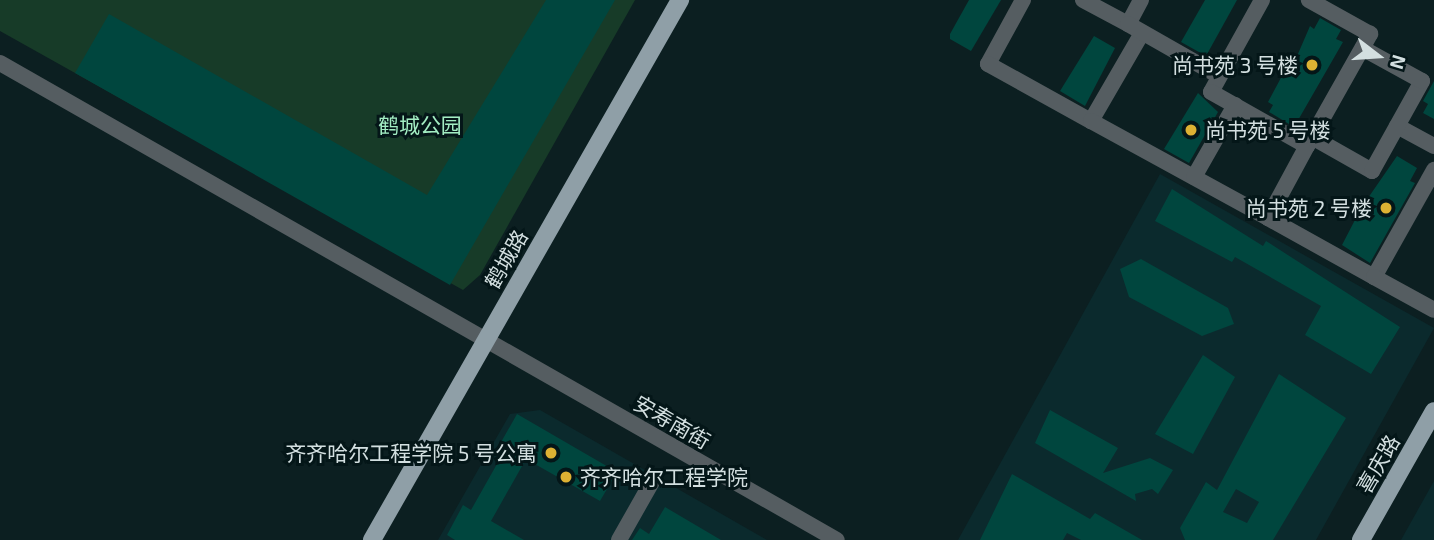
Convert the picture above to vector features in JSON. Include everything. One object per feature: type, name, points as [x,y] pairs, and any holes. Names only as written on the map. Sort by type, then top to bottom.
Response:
[{"type":"main road","name":"鹤城路","points":[[372,540],[680,0]]},
{"type":"main road","name":"喜庆路","points":[[1361,540],[1434,411]]},
{"type":"street","points":[[1023,0],[988,64],[1434,310]]},
{"type":"street","points":[[1083,0],[1220,76]]},
{"type":"street","points":[[1128,24],[1141,0]]},
{"type":"street","points":[[1262,0],[1211,92],[1372,171],[1422,81],[1362,48]]},
{"type":"street","points":[[1268,218],[1370,34],[1332,6],[1309,0]]},
{"type":"street","points":[[1091,121],[1142,33]]},
{"type":"street","name":"安寿南街","points":[[0,62],[837,540]]},
{"type":"street","points":[[1194,177],[1235,105]]},
{"type":"street","points":[[1397,126],[1434,146]]},
{"type":"street","points":[[1374,277],[1434,170]]},
{"type":"street","points":[[619,540],[653,480]]},
{"type":"shaded area","points":[[1160,174],[1434,328],[1316,540],[958,540]]},
{"type":"shaded area","name":"齐齐哈尔工程学院","points":[[540,410],[767,540],[438,540],[510,414]]},
{"type":"shaded area","points":[[1434,481],[1434,540],[1401,540]]},
{"type":"green space","name":"鹤城公园","points":[[0,0],[635,0],[480,275],[463,290],[0,31]]},
{"type":"building","points":[[546,0],[615,0],[450,285],[75,73],[109,14],[427,195]]},
{"type":"building","points":[[969,0],[1001,0],[971,51],[950,39],[950,34]]},
{"type":"building","points":[[1205,0],[1237,0],[1206,56],[1181,42]]},
{"type":"building","name":"尚书苑 3 号楼","points":[[1320,18],[1341,30],[1336,39],[1343,42],[1297,122],[1291,119],[1289,124],[1269,112],[1273,105],[1268,102],[1283,74],[1288,77],[1310,26],[1314,29]]},
{"type":"building","points":[[1094,36],[1115,48],[1085,106],[1060,91]]},
{"type":"building","points":[[1434,81],[1434,119],[1423,113],[1428,104],[1423,101]]},
{"type":"building","name":"尚书苑 5 号楼","points":[[1198,93],[1218,112],[1189,163],[1164,149]]},
{"type":"building","name":"尚书苑 2 号楼","points":[[1397,156],[1417,168],[1410,181],[1415,183],[1370,263],[1342,245],[1357,216],[1362,219],[1372,200],[1368,198]]},
{"type":"building","points":[[1172,189],[1263,246],[1266,241],[1400,327],[1371,374],[1305,335],[1321,306],[1235,257],[1232,262],[1155,221]]},
{"type":"building","points":[[1141,259],[1228,308],[1234,324],[1202,336],[1129,297],[1120,269]]},
{"type":"building","points":[[1203,355],[1235,377],[1193,454],[1155,434]]},
{"type":"building","points":[[1279,374],[1346,418],[1273,540],[1185,540],[1180,528],[1206,482],[1217,490]],"holes":[[[1236,489],[1259,502],[1247,523],[1223,512]]]},
{"type":"building","points":[[1050,410],[1118,448],[1103,473],[1150,458],[1173,470],[1158,494],[1152,489],[1135,494],[1136,501],[1035,443]]},
{"type":"building","points":[[517,414],[617,472],[600,501],[526,459],[491,521],[524,540],[455,540],[447,535],[463,505],[471,510],[506,448],[500,444]]},
{"type":"building","points":[[1012,474],[1090,519],[1095,513],[1142,540],[1081,540],[1067,533],[1063,540],[980,540]]},
{"type":"building","points":[[665,507],[721,540],[632,540],[640,528],[649,534]]},
{"type":"place","name":"尚书苑 3 号楼","points":[[1312,65]]},
{"type":"place","name":"尚书苑 5 号楼","points":[[1191,130]]},
{"type":"place","name":"尚书苑 2 号楼","points":[[1386,208]]},
{"type":"place","name":"齐齐哈尔工程学院 5 号公寓","points":[[551,453]]},
{"type":"place","name":"齐齐哈尔工程学院","points":[[566,477]]}]
